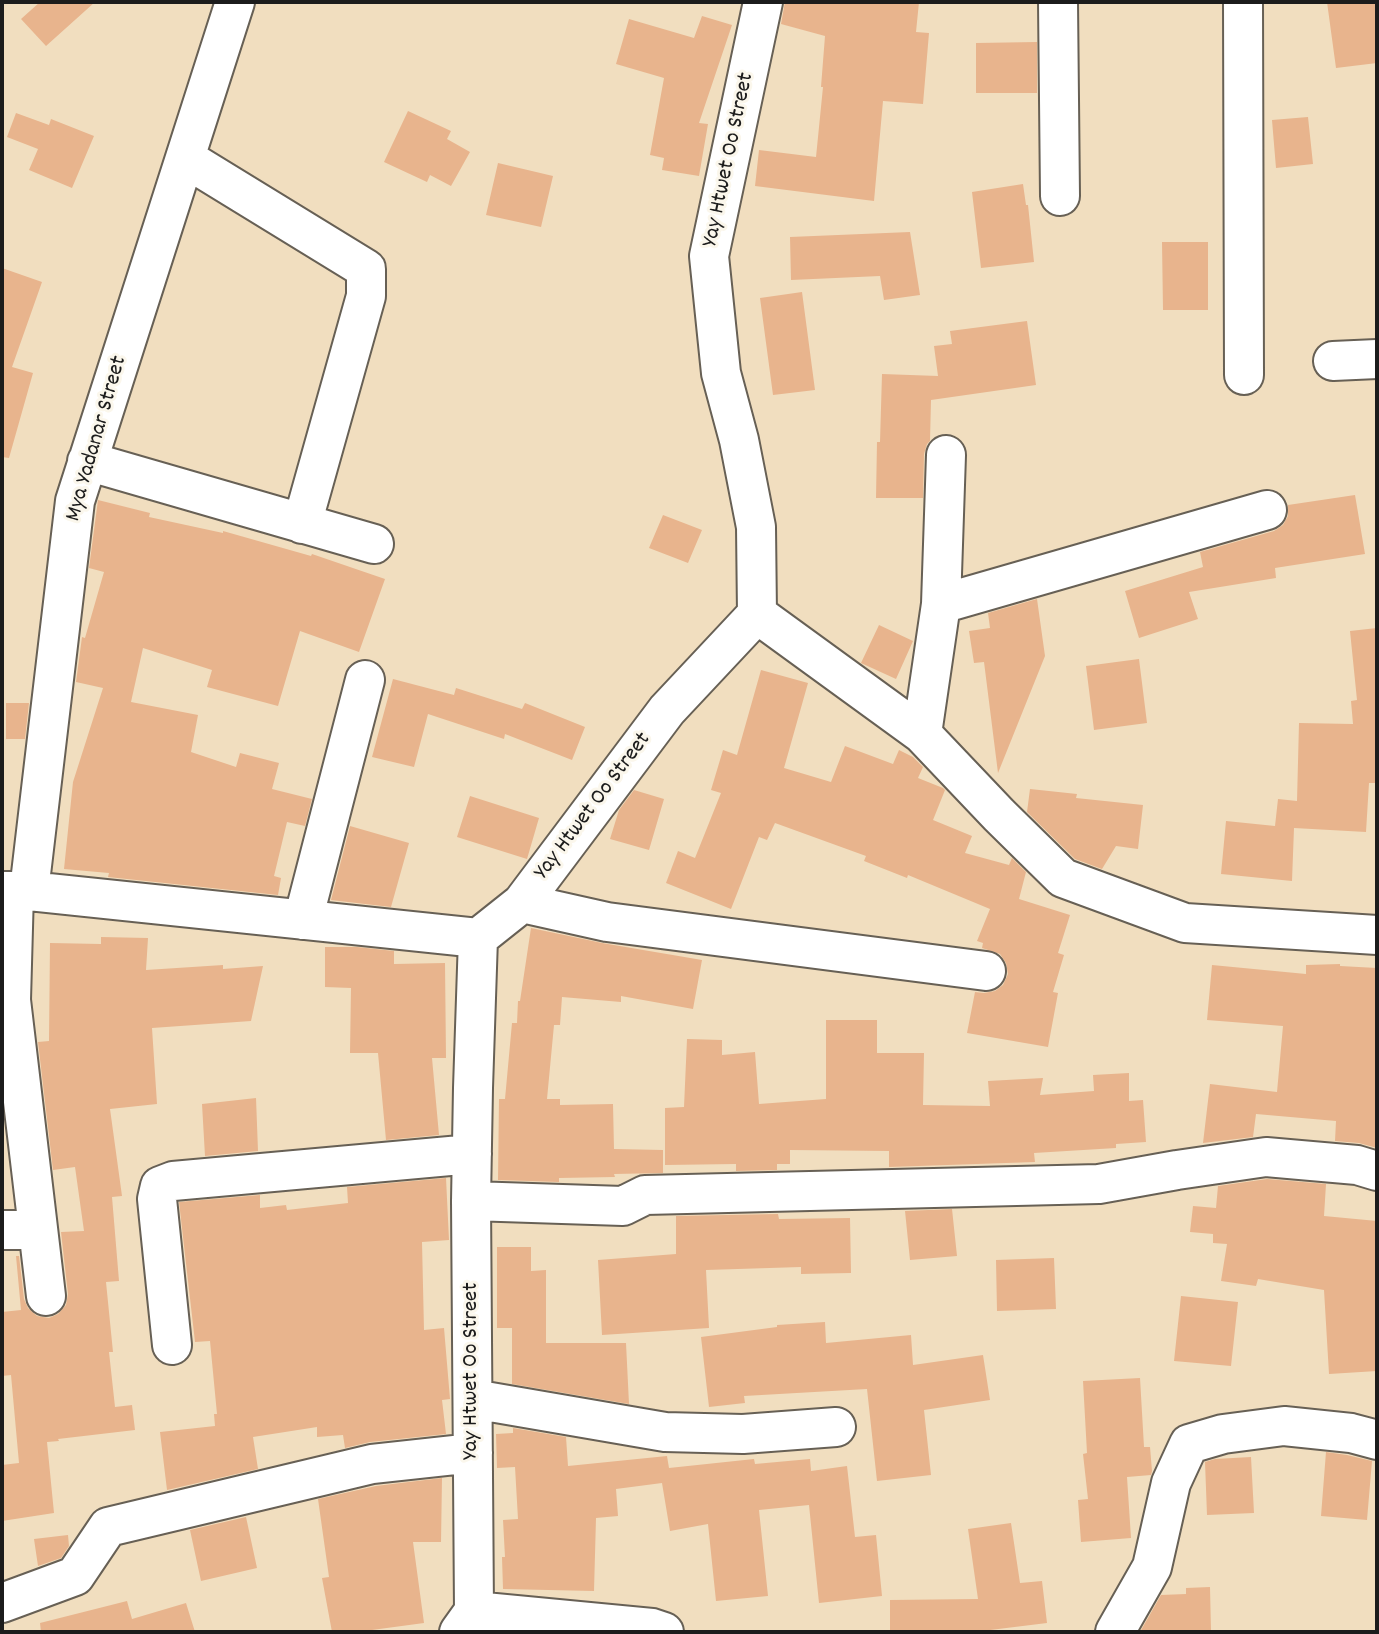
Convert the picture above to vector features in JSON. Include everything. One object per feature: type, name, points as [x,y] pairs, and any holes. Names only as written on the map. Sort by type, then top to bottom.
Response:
[{"type":"street","name":"Mya Yadanar Street","points":[[46,1296],[20,1230],[7,1000],[15,891],[75,501],[235,2]]},
{"type":"street","name":"Yay Htwet Oo Street","points":[[467,1622],[474,1453],[471,1201],[478,938],[522,903],[667,710],[757,614],[756,527],[739,440],[720,373],[709,256],[763,2]]},
{"type":"street","points":[[1058,2],[1060,196]]},
{"type":"street","points":[[1243,2],[1244,375]]},
{"type":"street","points":[[185,158],[366,269],[366,296],[302,524]]},
{"type":"street","points":[[1333,361],[1377,359]]},
{"type":"street","points":[[922,734],[940,604],[946,455]]},
{"type":"street","points":[[87,461],[374,544]]},
{"type":"street","points":[[940,604],[1267,510]]},
{"type":"street","points":[[757,614],[922,734],[1063,878],[1185,923],[1377,935]]},
{"type":"street","points":[[303,920],[365,680]]},
{"type":"street","points":[[15,891],[478,938]]},
{"type":"street","points":[[522,903],[607,922],[986,971]]},
{"type":"street","points":[[172,1345],[157,1199],[160,1186],[173,1181],[472,1154]]},
{"type":"street","points":[[471,1201],[623,1206],[645,1195],[1100,1184],[1266,1157],[1357,1165],[1377,1171]]},
{"type":"street","points":[[474,1399],[665,1432],[743,1434],[836,1427]]},
{"type":"street","points":[[1115,1632],[1152,1567],[1171,1483],[1189,1444],[1223,1434],[1284,1426],[1350,1433],[1377,1440]]},
{"type":"street","points":[[2,1604],[75,1576],[108,1527],[372,1464],[474,1453]]},
{"type":"street","points":[[467,1622],[652,1628],[664,1632]]},
{"type":"building","points":[[40,2],[95,2],[46,46],[21,19]]},
{"type":"building","points":[[785,2],[919,2],[916,32],[929,33],[923,104],[883,101],[874,201],[755,186],[759,150],[816,157],[825,36],[781,24]]},
{"type":"building","points":[[1327,2],[1377,2],[1377,63],[1336,68]]},
{"type":"building","points":[[702,16],[732,25],[699,123],[708,124],[699,176],[662,170],[664,158],[650,155],[664,78],[616,64],[629,19],[694,38]]},
{"type":"building","points":[[1037,42],[1037,93],[976,93],[976,43]]},
{"type":"building","points":[[408,111],[451,131],[447,139],[470,152],[451,186],[430,175],[427,182],[384,162]]},
{"type":"building","points":[[16,113],[49,125],[51,119],[94,136],[72,188],[29,170],[38,149],[7,137]]},
{"type":"building","points":[[1308,117],[1313,164],[1276,168],[1272,120]]},
{"type":"building","points":[[498,163],[553,176],[541,227],[486,215]]},
{"type":"building","points":[[1023,184],[1034,262],[981,268],[972,192]]},
{"type":"building","points":[[910,232],[920,295],[884,300],[880,276],[791,280],[790,237]]},
{"type":"building","points":[[1162,242],[1208,242],[1208,310],[1163,310]]},
{"type":"building","points":[[2,268],[42,282],[12,367],[33,373],[9,458],[2,457]]},
{"type":"building","points":[[802,292],[815,390],[773,395],[760,298]]},
{"type":"building","points":[[1027,321],[1036,385],[931,400],[930,441],[924,454],[923,498],[876,498],[882,374],[938,376],[934,346],[952,344],[950,331]]},
{"type":"building","points":[[1355,495],[1365,554],[1275,568],[1276,578],[1189,592],[1198,619],[1139,638],[1125,591],[1203,567],[1200,552],[1274,531],[1283,525],[1288,516],[1288,505]]},
{"type":"building","points":[[98,500],[150,513],[149,517],[223,531],[311,556],[312,554],[385,579],[359,652],[300,631],[278,706],[207,687],[212,670],[143,648],[131,702],[198,715],[191,752],[236,767],[240,753],[279,763],[272,789],[312,799],[305,826],[287,822],[274,876],[281,878],[278,895],[108,877],[109,873],[64,869],[73,782],[103,688],[76,682],[82,637],[85,638],[104,572],[89,568]]},
{"type":"building","points":[[663,515],[702,530],[688,563],[649,548]]},
{"type":"building","points":[[1037,599],[1045,656],[998,773],[984,662],[974,663],[969,631],[990,628],[988,613]]},
{"type":"building","points":[[879,625],[913,641],[896,679],[861,663]]},
{"type":"building","points":[[1377,628],[1377,783],[1369,783],[1366,832],[1294,828],[1292,881],[1221,874],[1226,821],[1275,826],[1278,799],[1297,801],[1299,723],[1353,724],[1351,701],[1357,700],[1350,631]]},
{"type":"building","points":[[1139,659],[1147,723],[1094,730],[1086,666]]},
{"type":"building","points":[[761,670],[808,683],[784,768],[831,782],[845,746],[893,764],[899,750],[913,757],[923,767],[918,778],[945,790],[933,820],[972,836],[965,853],[1009,865],[1012,858],[1026,872],[1019,899],[1070,915],[1058,953],[1064,955],[1053,992],[1058,993],[1048,1047],[967,1033],[975,992],[995,991],[1003,985],[1008,974],[1006,963],[1000,954],[982,948],[983,943],[977,941],[990,909],[908,875],[907,878],[864,861],[866,856],[775,823],[767,840],[759,837],[731,909],[666,883],[678,851],[695,858],[721,793],[711,790],[723,750],[737,755]]},
{"type":"building","points":[[393,679],[454,695],[456,688],[522,709],[525,703],[585,727],[572,760],[505,734],[504,739],[428,714],[414,767],[372,757]]},
{"type":"building","points":[[6,703],[29,703],[25,739],[6,739]]},
{"type":"building","points":[[1030,789],[1077,794],[1076,798],[1143,805],[1138,849],[1116,846],[1102,869],[1075,859],[1027,812]]},
{"type":"building","points":[[634,790],[664,799],[649,850],[610,839],[619,810]]},
{"type":"building","points":[[470,796],[539,818],[527,859],[457,837]]},
{"type":"building","points":[[350,826],[409,843],[391,907],[331,900]]},
{"type":"building","points":[[531,928],[702,960],[693,1009],[621,996],[621,1002],[562,997],[560,1025],[554,1025],[547,1099],[560,1099],[560,1105],[613,1104],[614,1149],[663,1150],[663,1173],[559,1178],[559,1182],[498,1180],[499,1099],[505,1099],[512,1023],[517,1023],[518,1001]]},
{"type":"building","points":[[101,937],[148,938],[146,970],[223,965],[223,969],[263,966],[251,1021],[152,1028],[157,1104],[110,1109],[122,1196],[112,1197],[119,1281],[106,1282],[113,1352],[109,1352],[115,1407],[132,1405],[135,1430],[47,1442],[54,1513],[2,1521],[2,1465],[19,1463],[11,1375],[2,1376],[2,1312],[21,1310],[16,1256],[19,1256],[24,1299],[28,1308],[37,1316],[49,1318],[58,1314],[66,1305],[68,1294],[61,1232],[84,1231],[75,1167],[53,1170],[38,1042],[49,1041],[50,943],[101,944]]},
{"type":"building","points":[[325,947],[394,951],[394,964],[445,963],[446,1058],[432,1058],[439,1135],[386,1140],[378,1053],[350,1053],[351,988],[325,987]]},
{"type":"building","points":[[1340,964],[1377,968],[1377,1148],[1335,1141],[1336,1121],[1256,1114],[1253,1137],[1203,1143],[1210,1084],[1277,1092],[1283,1026],[1207,1020],[1212,965],[1306,974],[1306,965]]},
{"type":"building","points":[[826,1020],[877,1020],[877,1053],[924,1053],[923,1105],[990,1106],[988,1081],[1043,1078],[1040,1095],[1094,1091],[1093,1075],[1129,1073],[1129,1101],[1143,1100],[1146,1142],[1116,1144],[1116,1148],[1034,1153],[1035,1162],[889,1167],[889,1151],[790,1150],[790,1164],[777,1164],[777,1170],[736,1171],[736,1164],[665,1165],[665,1108],[684,1107],[687,1039],[722,1040],[722,1055],[755,1052],[759,1104],[826,1099]]},
{"type":"building","points":[[256,1098],[258,1151],[205,1156],[202,1104]]},
{"type":"building","points":[[446,1178],[449,1240],[422,1242],[424,1330],[444,1328],[450,1399],[442,1400],[446,1434],[370,1442],[345,1448],[343,1435],[317,1437],[317,1427],[253,1437],[258,1469],[167,1490],[160,1432],[215,1426],[214,1414],[217,1414],[210,1341],[195,1342],[179,1202],[260,1195],[260,1208],[286,1205],[287,1210],[348,1203],[347,1187]]},
{"type":"building","points":[[1267,1179],[1326,1184],[1324,1216],[1377,1221],[1377,1371],[1329,1374],[1324,1290],[1258,1279],[1256,1286],[1221,1281],[1227,1244],[1213,1243],[1213,1234],[1190,1232],[1193,1206],[1216,1208],[1218,1186]]},
{"type":"building","points":[[952,1209],[957,1256],[910,1260],[905,1211]]},
{"type":"building","points":[[778,1214],[779,1219],[850,1218],[851,1273],[801,1274],[801,1267],[706,1270],[709,1328],[602,1335],[598,1260],[676,1254],[676,1216]]},
{"type":"building","points":[[497,1247],[531,1247],[531,1271],[546,1270],[546,1343],[626,1343],[629,1404],[512,1384],[512,1328],[497,1328]]},
{"type":"building","points":[[1054,1258],[1056,1309],[997,1311],[996,1260]]},
{"type":"building","points":[[1181,1296],[1238,1302],[1231,1366],[1174,1361]]},
{"type":"building","points":[[825,1322],[826,1343],[911,1335],[913,1365],[983,1355],[990,1400],[924,1410],[931,1475],[877,1481],[867,1389],[744,1396],[745,1403],[709,1407],[701,1337],[777,1325]]},
{"type":"building","points":[[1140,1378],[1144,1447],[1150,1447],[1152,1471],[1151,1475],[1127,1477],[1131,1538],[1081,1542],[1078,1500],[1088,1499],[1083,1454],[1087,1453],[1083,1381]]},
{"type":"building","points":[[513,1428],[566,1437],[568,1466],[667,1456],[669,1468],[754,1459],[755,1464],[810,1459],[811,1471],[847,1466],[855,1537],[876,1535],[882,1596],[819,1603],[809,1505],[759,1510],[768,1596],[716,1601],[708,1524],[670,1531],[662,1483],[616,1489],[618,1516],[596,1518],[594,1591],[503,1589],[503,1520],[518,1519],[515,1467],[497,1468],[496,1434],[513,1433]]},
{"type":"building","points":[[1326,1452],[1372,1461],[1367,1520],[1321,1516]]},
{"type":"building","points":[[1251,1457],[1254,1513],[1207,1515],[1205,1462]]},
{"type":"building","points":[[442,1478],[441,1542],[413,1542],[424,1623],[372,1632],[332,1632],[322,1578],[329,1577],[318,1499],[376,1486]]},
{"type":"building","points":[[246,1517],[257,1568],[201,1581],[190,1530]]},
{"type":"building","points":[[1011,1523],[1020,1583],[1042,1581],[1047,1623],[974,1632],[890,1632],[890,1600],[978,1599],[968,1529]]},
{"type":"building","points":[[68,1535],[69,1546],[61,1558],[38,1566],[34,1539]]},
{"type":"building","points":[[1210,1587],[1211,1632],[1140,1632],[1161,1595],[1186,1594],[1186,1588]]},
{"type":"building","points":[[127,1601],[132,1619],[186,1603],[195,1632],[41,1632],[40,1623]]}]
